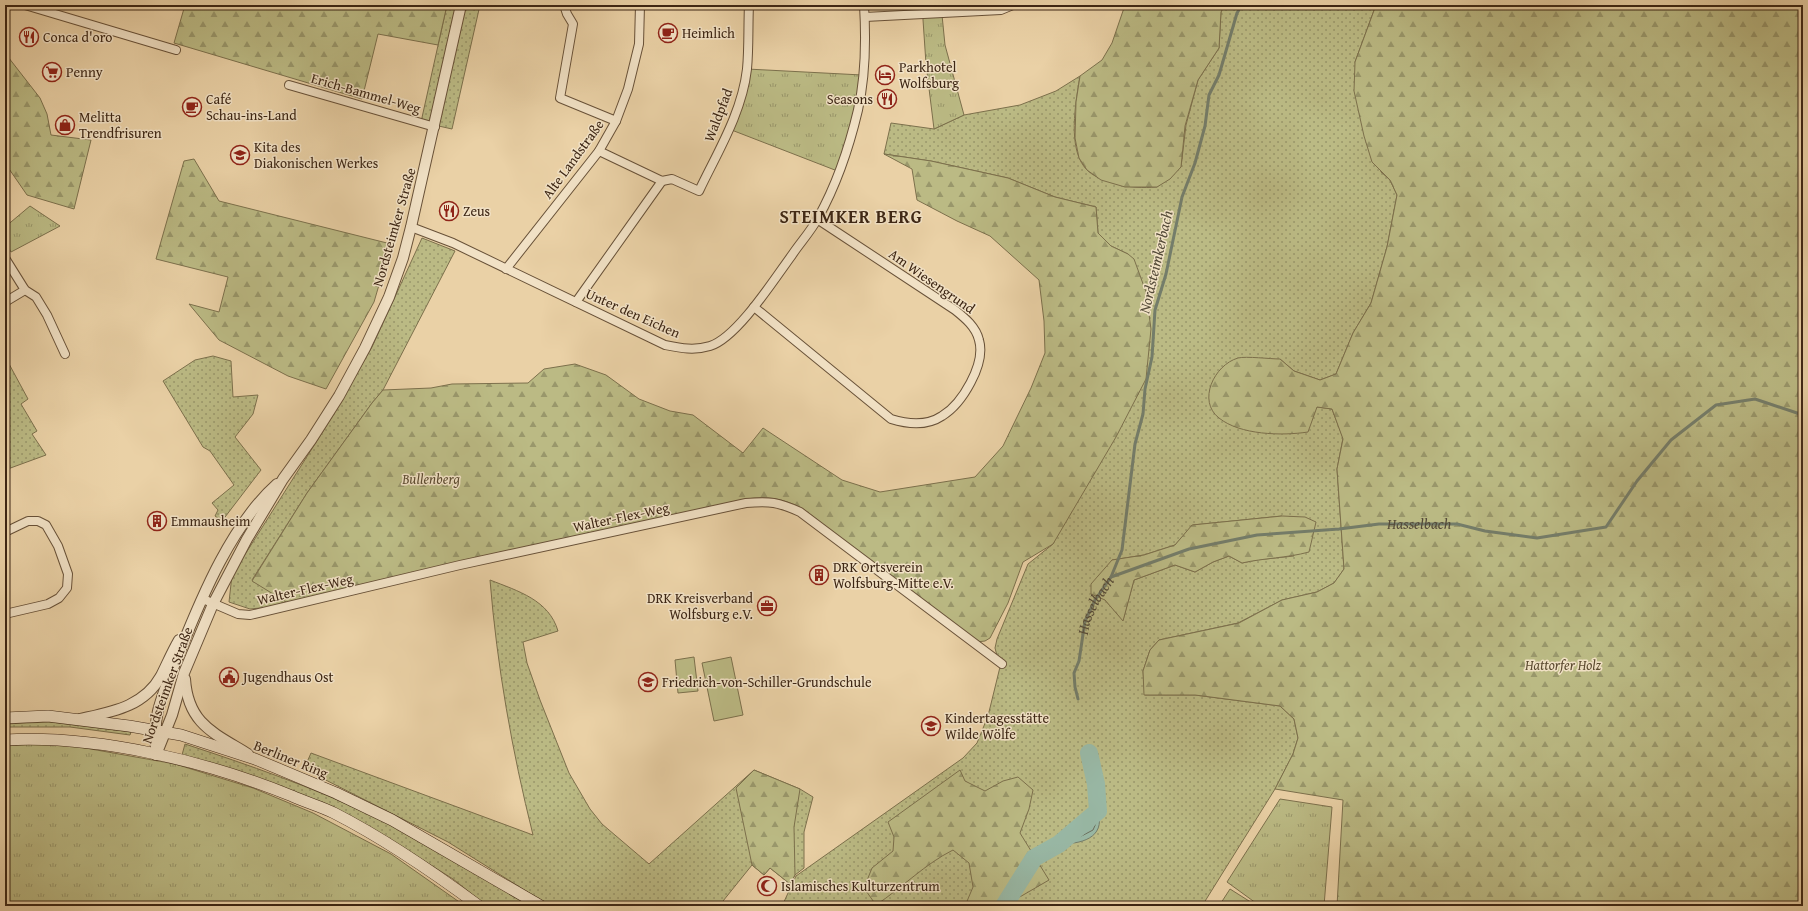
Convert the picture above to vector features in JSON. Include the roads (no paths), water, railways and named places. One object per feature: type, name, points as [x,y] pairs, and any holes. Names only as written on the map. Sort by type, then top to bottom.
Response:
[{"type":"main road","name":"Berliner Ring","points":[[5,718],[48,716],[80,719],[160,731],[181,735],[255,759],[336,793],[392,820],[541,906]]},
{"type":"main road","points":[[5,740],[46,741],[95,745],[156,755],[200,765],[265,785],[333,813],[386,842],[450,884],[479,906]]},
{"type":"street","points":[[25,5],[176,50]]},
{"type":"street","name":"Nordsteimker Straße","points":[[156,755],[160,731],[213,604],[245,543],[283,479],[327,415],[364,348],[389,297],[412,227],[462,5]]},
{"type":"street","points":[[564,5],[573,24],[560,98],[616,121]]},
{"type":"street","name":"Alte Landstraße","points":[[506,268],[599,151],[616,121],[628,89],[639,44],[640,5]]},
{"type":"street","name":"Waldpfad","points":[[599,151],[662,181],[672,179],[698,192],[729,129],[742,90],[746,69],[749,5]]},
{"type":"street","name":"Unter den Eichen","points":[[412,227],[453,243],[665,345],[685,350],[711,346],[730,333],[754,307],[818,219],[840,172],[858,110],[862,82],[865,17],[864,5]]},
{"type":"street","points":[[865,17],[1000,10],[1013,5]]},
{"type":"street","name":"Erich-Bammel-Weg","points":[[289,85],[435,127]]},
{"type":"street","points":[[576,302],[662,181]]},
{"type":"street","name":"Am Wiesengrund","points":[[754,307],[891,419],[913,423],[933,420],[942,416],[958,400],[977,371],[980,361],[979,339],[974,328],[955,310],[818,219]]},
{"type":"street","points":[[5,258],[25,290],[36,297],[47,315],[65,354]]},
{"type":"street","points":[[5,302],[25,290]]},
{"type":"street","name":"Nordsteimker Straße","points":[[160,731],[158,711],[189,628],[203,599],[234,536],[264,496],[283,479]]},
{"type":"street","name":"Walter-Flex-Weg","points":[[203,599],[238,614],[250,615],[558,543],[746,504],[765,502],[781,504],[800,512],[1002,664]]},
{"type":"street","points":[[5,532],[28,522],[38,521],[46,524],[58,546],[68,574],[67,588],[59,598],[48,604],[5,614]]},
{"type":"street","points":[[80,719],[112,712],[135,704],[160,677],[171,654],[189,628]]},
{"type":"street","points":[[184,674],[189,705],[200,722],[255,759]]},
{"type":"water","points":[[1098,811],[1098,828],[1095,834],[1083,841],[1059,844],[1064,829]]},
{"type":"waterway","name":"Nordsteimkerbach","points":[[1078,699],[1074,673],[1079,661],[1085,621],[1095,600],[1111,577],[1122,550],[1135,444],[1143,414],[1145,389],[1152,357],[1155,310],[1166,274],[1182,197],[1195,163],[1205,126],[1209,95],[1219,75],[1237,13],[1242,5]]},
{"type":"waterway","name":"Hasselbach","points":[[1111,577],[1189,549],[1257,535],[1339,529],[1379,524],[1457,524],[1485,531],[1537,538],[1606,527],[1637,481],[1671,440],[1716,405],[1755,399],[1803,415]]},
{"type":"waterway","name":"Hasselbach","points":[[1004,906],[1034,858],[1059,844],[1098,811],[1096,784],[1089,753]]},
{"type":"place","name":"Heimlich","points":[[668,33]]},
{"type":"place","name":"Conca d'oro","points":[[29,37]]},
{"type":"place","name":"Penny","points":[[52,72]]},
{"type":"place","name":"Parkhotel Wolfsburg","points":[[885,75]]},
{"type":"place","name":"Seasons","points":[[887,99]]},
{"type":"place","name":"Café Schau-ins-Land","points":[[192,107]]},
{"type":"place","name":"Melitta Trendfrisuren","points":[[65,125]]},
{"type":"place","name":"Kita des Diakonischen Werkes","points":[[240,155]]},
{"type":"place","name":"Zeus","points":[[449,211]]},
{"type":"place","name":"Emmausheim","points":[[157,521]]},
{"type":"place","name":"DRK Ortsverein Wolfsburg-Mitte e.V.","points":[[819,575]]},
{"type":"place","name":"DRK Kreisverband Wolfsburg e.V.","points":[[767,606]]},
{"type":"place","name":"Jugendhaus Ost","points":[[229,677]]},
{"type":"place","name":"Friedrich-von-Schiller-Grundschule","points":[[648,682]]},
{"type":"place","name":"Kindertagesstätte Wilde Wölfe","points":[[931,726]]},
{"type":"place","name":"Islamisches Kulturzentrum","points":[[767,886]]},
{"type":"district","name":"STEIMKER BERG","points":[[851,217]]},
{"type":"park label","name":"Bullenberg","points":[[431,479]]},
{"type":"park label","name":"Hattorfer Holz","points":[[1563,665]]}]
